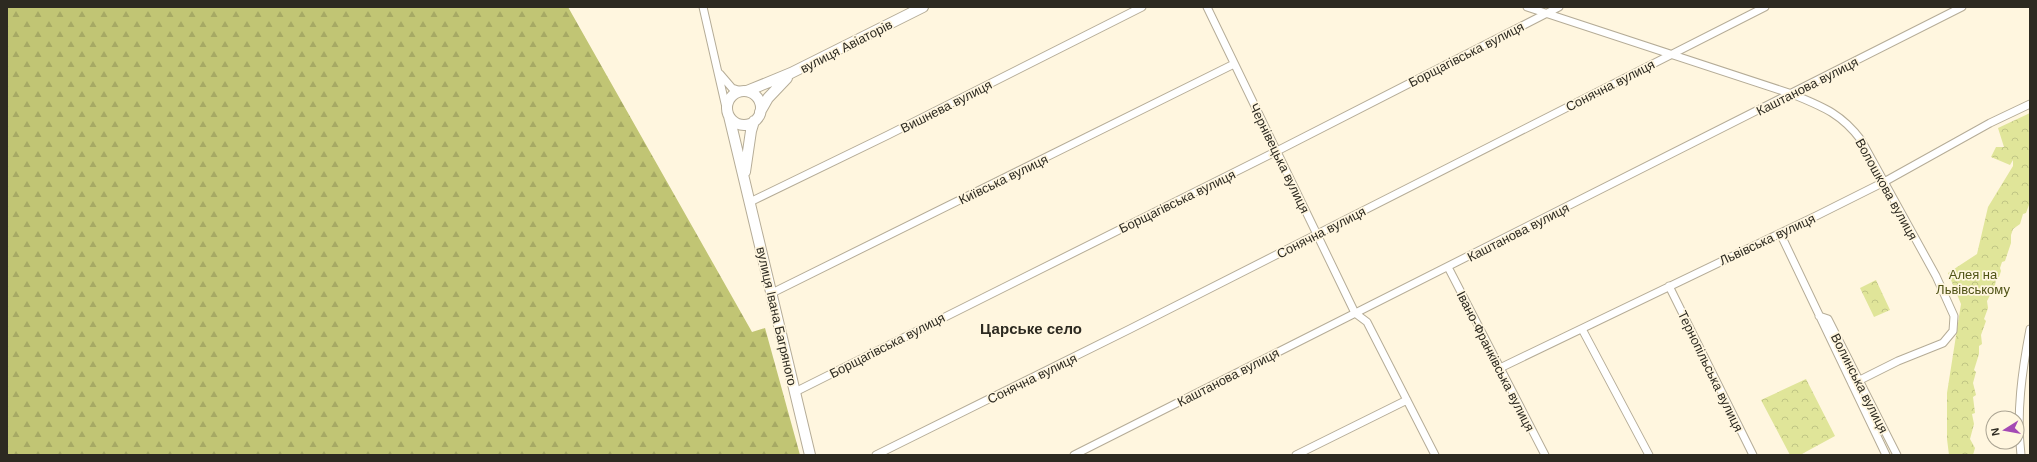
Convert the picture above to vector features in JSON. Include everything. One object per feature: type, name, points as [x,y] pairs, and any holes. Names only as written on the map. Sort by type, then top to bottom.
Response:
[{"type":"main road","name":"вулиця Авіаторів","points":[[744,91],[791,73],[923,7]]},
{"type":"main road","name":"вулиця Авіаторів","points":[[756,118],[768,98],[791,73]]},
{"type":"main road","points":[[744,91],[754,94],[760,107],[756,118],[748,124],[740,124],[734,121],[728,114],[730,99],[744,91]]},
{"type":"main road","name":"вулиця Івана Багряного","points":[[728,114],[810,455]]},
{"type":"main road","name":"вулиця Івана Багряного","points":[[744,178],[751,131],[756,118]]},
{"type":"street","name":"Вишнева вулиця","points":[[750,202],[888,135],[1142,7]]},
{"type":"street","name":"Чернівецька вулиця","points":[[1207,7],[1355,313],[1367,322],[1435,455]]},
{"type":"street","name":"Волошкова вулиця","points":[[1527,7],[1792,94],[1828,109],[1841,117],[1861,140],[1936,276],[1954,316],[1953,331],[1943,343],[1898,361],[1855,383]]},
{"type":"street","name":"Борщагівська вулиця","points":[[795,392],[1277,151],[1559,7]]},
{"type":"street","name":"Сонячна вулиця","points":[[876,455],[1130,329],[1765,7]]},
{"type":"street","name":"Каштанова вулиця","points":[[1074,455],[1962,7]]},
{"type":"street","name":"вулиця Івана Багряного","points":[[705,8],[717,69],[728,114]]},
{"type":"street","name":"Київська вулиця","points":[[772,293],[1234,64]]},
{"type":"street","name":"вулиця Івана Багряного","points":[[717,69],[732,88],[744,91]]},
{"type":"street","name":"Львівська вулиця","points":[[1500,368],[1884,182],[1990,123],[2030,104]]},
{"type":"street","name":"Волинська вулиця","points":[[1780,233],[1820,316],[1828,319],[1886,455]]},
{"type":"street","name":"Івано-Франківська вулиця","points":[[1448,267],[1545,455]]},
{"type":"street","name":"Тернопільська вулиця","points":[[1669,286],[1753,455]]},
{"type":"street","points":[[1582,329],[1649,455]]},
{"type":"street","points":[[2021,455],[2019,440],[2021,388],[2030,330]]},
{"type":"street","name":"Волинська вулиця","points":[[1855,383],[1897,455]]},
{"type":"street","points":[[1296,455],[1407,400]]},
{"type":"green space","points":[[7,7],[568,7],[752,332],[765,328],[800,455],[7,455]]},
{"type":"green space","name":"Алея на Львівському","points":[[2030,113],[2030,202],[2026,213],[2023,214],[2020,224],[2013,229],[2011,243],[2005,261],[2002,262],[1999,277],[1996,278],[1995,286],[1987,301],[1988,308],[1984,319],[1986,321],[1981,335],[1982,344],[1979,346],[1979,354],[1974,370],[1976,372],[1973,383],[1976,395],[1973,397],[1975,413],[1972,414],[1974,424],[1970,439],[1975,448],[1973,455],[1949,455],[1947,439],[1947,393],[1961,304],[1948,273],[1977,254],[1988,207],[2013,166],[2013,160],[2010,165],[1991,157],[1996,147],[2004,147],[1998,128]]},
{"type":"green space","points":[[1876,280],[1890,310],[1874,317],[1860,288]]},
{"type":"green space","points":[[1806,379],[1835,436],[1800,455],[1790,455],[1761,400]]},
{"type":"district","name":"Царське село","points":[[1031,329]]}]
